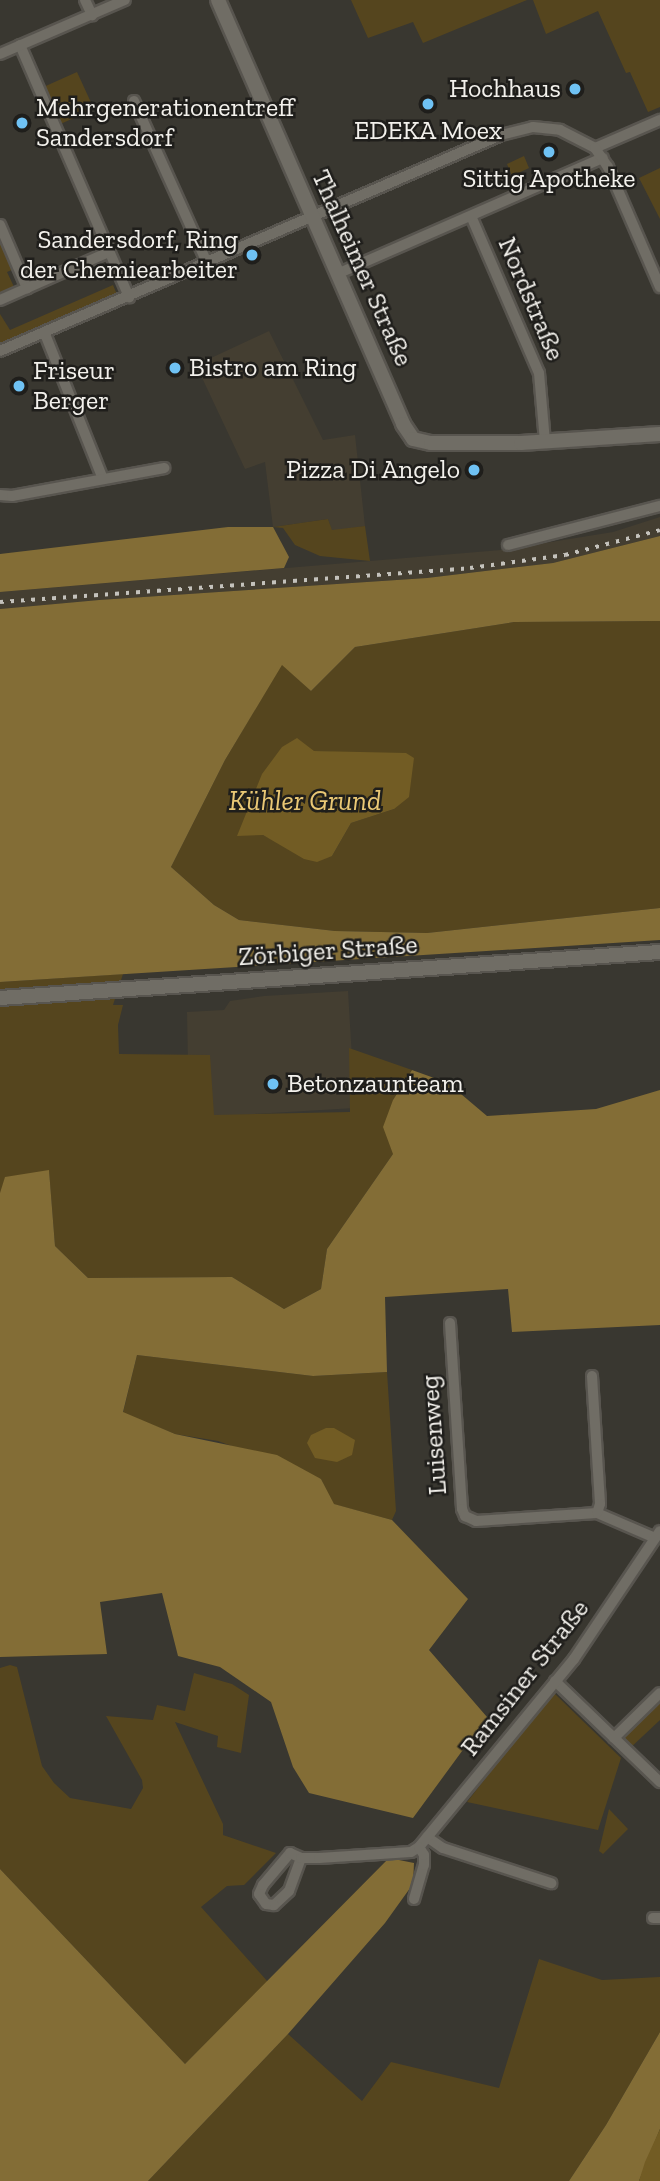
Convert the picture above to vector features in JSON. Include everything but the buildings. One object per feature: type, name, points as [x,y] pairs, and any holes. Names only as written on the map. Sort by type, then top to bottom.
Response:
[{"type":"street","points":[[85,0],[92,15]]},
{"type":"street","points":[[1,51],[20,46],[125,0]]},
{"type":"street","name":"Thalheimer Straße","points":[[218,0],[403,424],[413,439],[431,443],[545,442]]},
{"type":"street","points":[[20,46],[130,298]]},
{"type":"street","points":[[134,101],[208,263]]},
{"type":"street","points":[[595,148],[660,120]]},
{"type":"street","points":[[0,351],[130,298],[518,129],[551,128],[595,148],[603,159],[660,287]]},
{"type":"street","points":[[337,274],[603,159]]},
{"type":"street","name":"Nordstraße","points":[[471,216],[539,373],[545,442]]},
{"type":"street","points":[[0,225],[27,288]]},
{"type":"street","points":[[0,300],[109,252]]},
{"type":"street","points":[[45,334],[103,479]]},
{"type":"street","points":[[545,442],[660,434]]},
{"type":"street","points":[[0,495],[12,496],[164,468]]},
{"type":"street","points":[[508,545],[660,506]]},
{"type":"street","name":"Zörbiger Straße","points":[[0,998],[660,953]]},
{"type":"street","name":"Luisenweg","points":[[450,1323],[462,1509],[466,1516],[476,1521],[597,1513],[658,1535]]},
{"type":"street","points":[[592,1376],[600,1504],[597,1513]]},
{"type":"street","name":"Ramsiner Straße","points":[[419,1847],[590,1636],[658,1535]]},
{"type":"street","points":[[555,1681],[660,1782]]},
{"type":"street","points":[[614,1738],[660,1693]]},
{"type":"street","points":[[427,1838],[443,1849],[551,1883]]},
{"type":"street","points":[[301,1858],[289,1891],[274,1905],[266,1904],[259,1894],[290,1853],[301,1858],[411,1852],[419,1847],[424,1854],[424,1865],[414,1899]]},
{"type":"shaded area","points":[[351,0],[527,0],[423,43],[413,22],[368,38]]},
{"type":"shaded area","points":[[533,0],[660,0],[660,107],[648,112],[630,72],[626,73],[598,11],[546,34]]},
{"type":"shaded area","points":[[77,72],[94,109],[56,126],[39,89]]},
{"type":"shaded area","points":[[524,156],[529,168],[512,176],[507,164]]},
{"type":"shaded area","points":[[660,168],[660,219],[639,178]]},
{"type":"shaded area","points":[[0,238],[14,269],[7,272],[15,289],[0,295]]},
{"type":"shaded area","points":[[113,285],[118,297],[7,345],[0,345],[0,314],[10,330]]},
{"type":"shaded area","points":[[269,331],[323,440],[355,435],[365,526],[332,531],[328,519],[273,527],[265,462],[245,469],[196,365]]},
{"type":"shaded area","points":[[660,517],[660,536],[553,563],[427,578],[0,609],[0,592],[501,550],[613,532]]},
{"type":"shaded area","points":[[328,519],[332,530],[365,526],[370,561],[320,556],[295,545],[283,528],[273,527]]},
{"type":"shaded area","points":[[228,527],[273,527],[289,557],[284,568],[0,592],[0,554]]},
{"type":"shaded area","points":[[660,536],[660,621],[514,622],[355,647],[311,691],[282,665],[225,760],[171,867],[214,905],[239,920],[335,931],[427,933],[660,908],[660,940],[0,982],[0,609],[427,578],[553,563]]},
{"type":"shaded area","points":[[660,621],[660,908],[427,933],[335,931],[239,920],[214,905],[171,867],[225,760],[282,664],[311,691],[355,647],[514,622]],"holes":[[[313,751],[334,752],[394,809],[351,823],[332,856],[281,844],[263,835]]]},
{"type":"shaded area","points":[[123,974],[113,1005],[123,1005],[118,1025],[119,1054],[210,1055],[214,1115],[350,1112],[349,1048],[412,1070],[393,1100],[393,1154],[327,1249],[321,1289],[284,1309],[232,1277],[88,1278],[55,1246],[49,1171],[0,1193],[0,982]]},
{"type":"shaded area","points":[[348,991],[355,1108],[189,1118],[187,1012],[224,1010],[230,1001],[264,996]]},
{"type":"shaded area","points":[[412,1070],[448,1083],[487,1116],[596,1109],[660,1090],[660,1325],[512,1332],[508,1289],[385,1297],[387,1372],[313,1376],[137,1355],[123,1412],[175,1434],[277,1455],[321,1479],[334,1504],[392,1520],[468,1599],[429,1650],[487,1717],[413,1818],[309,1793],[293,1767],[271,1702],[220,1667],[178,1656],[162,1593],[100,1602],[107,1654],[0,1657],[0,1193],[5,1177],[49,1170],[55,1246],[88,1278],[232,1277],[284,1309],[321,1289],[327,1249],[393,1154],[383,1127],[393,1100]]},
{"type":"shaded area","points":[[137,1355],[313,1376],[387,1372],[396,1511],[392,1520],[333,1504],[321,1479],[218,1441],[175,1434],[123,1413]]},
{"type":"shaded area","points":[[10,1665],[17,1667],[42,1766],[54,1783],[70,1798],[131,1809],[143,1788],[142,1780],[106,1716],[153,1720],[157,1705],[185,1711],[194,1673],[232,1684],[249,1695],[241,1753],[217,1747],[218,1736],[175,1722],[223,1824],[223,1835],[276,1853],[244,1885],[227,1886],[201,1907],[268,1982],[185,2064],[0,1869],[0,1668]]},
{"type":"shaded area","points":[[553,1692],[621,1758],[598,1830],[467,1802]]},
{"type":"shaded area","points":[[660,1693],[660,1720],[627,1751],[614,1738]]},
{"type":"shaded area","points":[[609,1809],[628,1829],[603,1854],[599,1851]]},
{"type":"shaded area","points":[[389,1858],[414,1863],[413,1884],[385,1923],[288,2034],[148,2181],[0,2181],[0,1869],[185,2064]]},
{"type":"shaded area","points":[[539,1959],[602,1980],[660,1977],[660,2032],[606,2125],[569,2181],[148,2181],[288,2034],[362,2101],[391,2062],[499,2088]]},
{"type":"shaded area","points":[[660,2032],[660,2129],[639,2181],[569,2181],[606,2125]]},
{"type":"water","name":"Kühler Grund","points":[[297,738],[314,751],[406,753],[414,758],[409,797],[394,809],[351,823],[332,856],[317,862],[304,859],[263,835],[237,836],[262,774],[282,747]]},
{"type":"water","points":[[326,1428],[334,1428],[355,1440],[352,1455],[337,1462],[315,1458],[307,1443],[311,1435]]},
{"type":"water","points":[[660,2129],[660,2181],[639,2181],[645,2162]]},
{"type":"railway","points":[[0,602],[470,568],[565,555],[660,530]]},
{"type":"place","name":"Hochhaus","points":[[575,89]]},
{"type":"place","name":"EDEKA Moex","points":[[428,104]]},
{"type":"place","name":"Mehrgenerationentreff Sandersdorf","points":[[22,123]]},
{"type":"place","name":"Sittig Apotheke","points":[[549,152]]},
{"type":"place","name":"Sandersdorf, Ring der Chemiearbeiter","points":[[252,255]]},
{"type":"place","name":"Bistro am Ring","points":[[175,368]]},
{"type":"place","name":"Friseur Berger","points":[[19,386]]},
{"type":"place","name":"Pizza Di Angelo","points":[[474,470]]},
{"type":"place","name":"Betonzaunteam","points":[[273,1084]]}]
